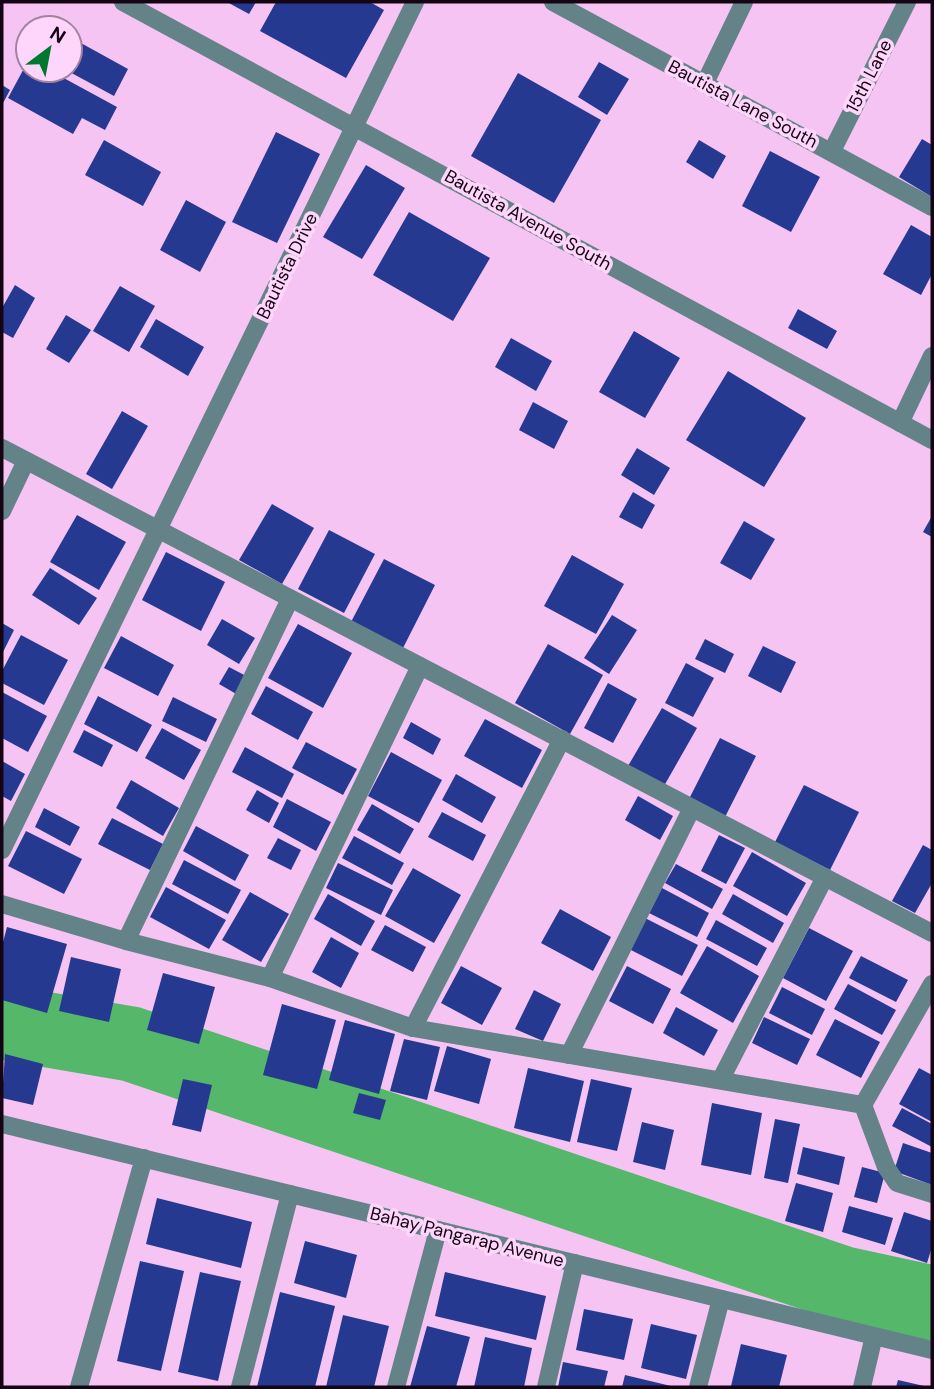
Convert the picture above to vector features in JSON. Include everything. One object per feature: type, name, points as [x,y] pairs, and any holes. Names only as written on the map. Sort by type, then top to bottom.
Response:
[{"type":"street","name":"Bautista Avenue South","points":[[123,2],[932,440]]},
{"type":"street","name":"Bautista Drive","points":[[2,850],[415,2]]},
{"type":"street","name":"Bautista Lane South","points":[[553,2],[578,8],[705,83],[932,207]]},
{"type":"street","points":[[705,83],[744,2]]},
{"type":"street","name":"15th Lane","points":[[832,151],[907,2]]},
{"type":"street","points":[[900,423],[932,356]]},
{"type":"street","points":[[2,448],[932,933]]},
{"type":"street","points":[[2,511],[26,461]]},
{"type":"street","points":[[126,941],[290,599]]},
{"type":"street","points":[[270,978],[420,666]]},
{"type":"street","points":[[413,1028],[562,739]]},
{"type":"street","points":[[569,1055],[692,808]]},
{"type":"street","points":[[721,1079],[825,877]]},
{"type":"street","points":[[2,904],[126,941],[270,978],[413,1028],[863,1105]]},
{"type":"street","points":[[863,1105],[932,984]]},
{"type":"street","points":[[863,1105],[886,1167],[897,1183],[932,1194]]},
{"type":"street","name":"Bahay Pangarap Avenue","points":[[2,1124],[932,1350]]},
{"type":"street","points":[[79,1387],[144,1158]]},
{"type":"street","points":[[240,1387],[290,1194]]},
{"type":"street","points":[[396,1387],[438,1230]]},
{"type":"street","points":[[546,1387],[575,1263]]},
{"type":"street","points":[[698,1387],[721,1299]]},
{"type":"street","points":[[862,1387],[874,1336]]},
{"type":"building","points":[[227,2],[256,2],[249,14]]},
{"type":"building","points":[[276,2],[370,2],[384,10],[346,78],[260,31]]},
{"type":"building","points":[[84,45],[128,69],[114,96],[84,80]]},
{"type":"building","points":[[599,62],[629,79],[607,115],[578,97]]},
{"type":"building","points":[[518,73],[601,120],[554,203],[471,156]]},
{"type":"building","points":[[16,84],[75,84],[117,107],[105,130],[82,118],[73,134],[8,98]]},
{"type":"building","points":[[2,85],[10,90],[2,105]]},
{"type":"building","points":[[276,132],[320,154],[277,243],[232,222]]},
{"type":"building","points":[[922,139],[932,145],[932,197],[899,177]]},
{"type":"building","points":[[104,140],[161,172],[143,206],[85,175]]},
{"type":"building","points":[[699,140],[726,156],[713,179],[686,162]]},
{"type":"building","points":[[770,151],[820,177],[791,232],[742,206]]},
{"type":"building","points":[[366,165],[405,188],[362,259],[323,237]]},
{"type":"building","points":[[186,200],[226,222],[200,272],[160,250]]},
{"type":"building","points":[[409,212],[490,258],[453,321],[373,275]]},
{"type":"building","points":[[911,225],[932,237],[932,274],[921,295],[883,274]]},
{"type":"building","points":[[15,285],[35,298],[13,338],[2,332],[2,308]]},
{"type":"building","points":[[120,286],[155,306],[129,352],[93,331]]},
{"type":"building","points":[[798,309],[837,331],[827,349],[788,328]]},
{"type":"building","points":[[66,315],[91,330],[69,363],[46,349]]},
{"type":"building","points":[[156,319],[204,347],[188,376],[140,347]]},
{"type":"building","points":[[634,331],[680,358],[645,418],[599,392]]},
{"type":"building","points":[[511,338],[552,361],[536,391],[495,367]]},
{"type":"building","points":[[728,371],[806,418],[764,487],[686,440]]},
{"type":"building","points":[[533,402],[568,421],[554,449],[519,430]]},
{"type":"building","points":[[122,411],[148,426],[112,489],[86,474]]},
{"type":"building","points":[[637,448],[670,468],[654,495],[621,475]]},
{"type":"building","points":[[633,492],[655,505],[642,529],[619,517]]},
{"type":"building","points":[[272,504],[314,528],[282,584],[239,560]]},
{"type":"building","points":[[77,515],[126,542],[99,590],[50,562]]},
{"type":"building","points":[[932,516],[932,537],[923,532]]},
{"type":"building","points":[[744,521],[775,539],[751,580],[720,563]]},
{"type":"building","points":[[329,530],[375,554],[344,613],[298,589]]},
{"type":"building","points":[[166,552],[225,582],[201,631],[142,600]]},
{"type":"building","points":[[572,555],[624,584],[596,634],[544,606]]},
{"type":"building","points":[[384,559],[435,585],[403,648],[351,622]]},
{"type":"building","points":[[50,568],[97,598],[79,625],[32,595]]},
{"type":"building","points":[[612,615],[637,630],[609,674],[584,658]]},
{"type":"building","points":[[222,619],[255,638],[239,664],[207,645]]},
{"type":"building","points":[[2,623],[14,630],[2,654]]},
{"type":"building","points":[[298,624],[352,653],[323,708],[268,678]]},
{"type":"building","points":[[21,635],[68,660],[44,705],[2,683],[2,671]]},
{"type":"building","points":[[121,636],[174,665],[158,696],[104,668]]},
{"type":"building","points":[[705,639],[734,654],[725,673],[695,659]]},
{"type":"building","points":[[548,644],[603,675],[570,734],[515,703]]},
{"type":"building","points":[[763,646],[796,662],[781,693],[748,676]]},
{"type":"building","points":[[686,663],[714,678],[693,717],[665,703]]},
{"type":"building","points":[[229,667],[248,677],[238,695],[219,684]]},
{"type":"building","points":[[608,683],[637,699],[613,743],[584,728]]},
{"type":"building","points":[[266,686],[313,712],[298,740],[251,714]]},
{"type":"building","points":[[2,692],[47,716],[28,752],[2,738]]},
{"type":"building","points":[[98,696],[152,725],[137,752],[84,724]]},
{"type":"building","points":[[173,697],[217,719],[206,742],[162,721]]},
{"type":"building","points":[[662,708],[697,728],[664,786],[628,766]]},
{"type":"building","points":[[485,719],[542,750],[522,788],[464,756]]},
{"type":"building","points":[[411,722],[441,739],[433,755],[403,738]]},
{"type":"building","points":[[162,728],[201,750],[184,780],[145,758]]},
{"type":"building","points":[[84,730],[113,745],[102,767],[73,752]]},
{"type":"building","points":[[720,738],[756,756],[725,817],[689,799]]},
{"type":"building","points":[[306,742],[357,769],[343,795],[292,768]]},
{"type":"building","points":[[245,747],[294,774],[282,798],[232,772]]},
{"type":"building","points":[[391,752],[442,780],[419,823],[368,796]]},
{"type":"building","points":[[2,761],[25,774],[11,801],[2,796]]},
{"type":"building","points":[[456,774],[496,797],[482,823],[442,800]]},
{"type":"building","points":[[131,780],[179,808],[163,836],[116,808]]},
{"type":"building","points":[[804,785],[859,812],[830,870],[775,842]]},
{"type":"building","points":[[257,790],[279,803],[269,823],[246,810]]},
{"type":"building","points":[[638,796],[673,816],[660,840],[625,820]]},
{"type":"building","points":[[287,799],[331,822],[316,851],[273,827]]},
{"type":"building","points":[[372,804],[414,829],[400,854],[357,830]]},
{"type":"building","points":[[44,808],[80,827],[70,846],[35,827]]},
{"type":"building","points":[[442,812],[486,835],[473,861],[428,837]]},
{"type":"building","points":[[112,818],[163,844],[150,870],[98,844]]},
{"type":"building","points":[[196,826],[249,855],[235,881],[183,851]]},
{"type":"building","points":[[26,831],[82,859],[64,894],[8,866]]},
{"type":"building","points":[[719,835],[745,848],[726,884],[701,871]]},
{"type":"building","points":[[354,836],[404,863],[392,885],[342,858]]},
{"type":"building","points":[[278,838],[301,850],[291,870],[267,858]]},
{"type":"building","points":[[923,845],[932,850],[932,883],[915,913],[892,901]]},
{"type":"building","points":[[752,852],[806,883],[787,916],[733,886]]},
{"type":"building","points":[[184,860],[241,890],[228,914],[172,884]]},
{"type":"building","points":[[338,863],[393,890],[381,915],[326,888]]},
{"type":"building","points":[[676,864],[723,889],[712,909],[665,883]]},
{"type":"building","points":[[413,868],[461,895],[434,943],[385,916]]},
{"type":"building","points":[[166,887],[226,920],[209,949],[150,917]]},
{"type":"building","points":[[662,888],[709,913],[697,937],[649,913]]},
{"type":"building","points":[[250,892],[289,914],[261,962],[222,940]]},
{"type":"building","points":[[328,894],[375,921],[361,946],[314,919]]},
{"type":"building","points":[[733,894],[784,923],[773,943],[722,914]]},
{"type":"building","points":[[560,909],[611,937],[593,971],[541,943]]},
{"type":"building","points":[[645,918],[698,945],[682,976],[629,949]]},
{"type":"building","points":[[716,920],[767,948],[757,966],[706,939]]},
{"type":"building","points":[[385,925],[426,947],[413,972],[371,950]]},
{"type":"building","points":[[7,927],[67,944],[47,1013],[2,1000],[2,946]]},
{"type":"building","points":[[809,928],[853,951],[826,1001],[783,978]]},
{"type":"building","points":[[331,937],[359,953],[341,988],[312,972]]},
{"type":"building","points":[[707,946],[759,976],[733,1023],[680,993]]},
{"type":"building","points":[[861,956],[908,980],[896,1002],[849,978]]},
{"type":"building","points":[[71,957],[121,969],[109,1022],[59,1011]]},
{"type":"building","points":[[461,966],[502,988],[482,1025],[441,1003]]},
{"type":"building","points":[[627,966],[671,989],[653,1024],[609,1001]]},
{"type":"building","points":[[163,973],[215,987],[199,1044],[147,1030]]},
{"type":"building","points":[[848,984],[896,1010],[882,1035],[834,1009]]},
{"type":"building","points":[[782,987],[825,1009],[812,1035],[769,1013]]},
{"type":"building","points":[[534,990],[561,1004],[543,1041],[515,1029]]},
{"type":"building","points":[[282,1004],[336,1020],[317,1089],[263,1075]]},
{"type":"building","points":[[676,1007],[718,1030],[704,1056],[663,1033]]},
{"type":"building","points":[[764,1017],[810,1039],[797,1065],[752,1043]]},
{"type":"building","points":[[835,1019],[880,1042],[861,1078],[816,1055]]},
{"type":"building","points":[[345,1020],[395,1034],[379,1094],[329,1080]]},
{"type":"building","points":[[404,1039],[440,1047],[427,1100],[390,1091]]},
{"type":"building","points":[[447,1046],[491,1059],[479,1104],[434,1091]]},
{"type":"building","points":[[5,1054],[43,1064],[33,1105],[2,1098]]},
{"type":"building","points":[[528,1068],[584,1081],[570,1142],[514,1128]]},
{"type":"building","points":[[919,1068],[932,1075],[932,1122],[899,1104]]},
{"type":"building","points":[[183,1079],[212,1085],[201,1132],[172,1125]]},
{"type":"building","points":[[591,1079],[632,1088],[617,1151],[577,1142]]},
{"type":"building","points":[[359,1093],[386,1100],[380,1120],[353,1113]]},
{"type":"building","points":[[712,1103],[762,1113],[751,1175],[701,1165]]},
{"type":"building","points":[[902,1108],[932,1124],[932,1147],[892,1126]]},
{"type":"building","points":[[775,1119],[800,1124],[788,1183],[764,1178]]},
{"type":"building","points":[[642,1122],[674,1130],[665,1170],[633,1162]]},
{"type":"building","points":[[903,1143],[932,1153],[932,1185],[894,1171]]},
{"type":"building","points":[[803,1147],[845,1157],[839,1185],[797,1174]]},
{"type":"building","points":[[862,1167],[885,1173],[877,1203],[854,1197]]},
{"type":"building","points":[[796,1183],[833,1193],[823,1232],[785,1221]]},
{"type":"building","points":[[157,1198],[252,1222],[241,1268],[146,1244]]},
{"type":"building","points":[[849,1206],[893,1218],[885,1245],[842,1232]]},
{"type":"building","points":[[904,1212],[932,1221],[932,1247],[927,1263],[891,1251]]},
{"type":"building","points":[[305,1241],[357,1255],[346,1298],[294,1283]]},
{"type":"building","points":[[140,1261],[184,1271],[161,1371],[117,1361]]},
{"type":"building","points":[[200,1272],[241,1281],[218,1381],[178,1372]]},
{"type":"building","points":[[445,1272],[546,1296],[536,1340],[435,1316]]},
{"type":"building","points":[[280,1292],[335,1306],[315,1387],[257,1387]]},
{"type":"building","points":[[584,1309],[633,1319],[624,1360],[576,1350]]},
{"type":"building","points":[[343,1315],[389,1326],[374,1387],[326,1387]]},
{"type":"building","points":[[651,1324],[697,1335],[686,1379],[641,1368]]},
{"type":"building","points":[[427,1326],[470,1337],[456,1387],[410,1387]]},
{"type":"building","points":[[485,1337],[532,1348],[524,1387],[474,1387]]},
{"type":"building","points":[[741,1344],[787,1355],[779,1387],[731,1386]]},
{"type":"building","points":[[563,1362],[608,1371],[604,1387],[558,1387]]},
{"type":"building","points":[[625,1375],[671,1386],[671,1387],[622,1387]]},
{"type":"building","points":[[898,1380],[924,1386],[896,1387]]},
{"type":"waterway","points":[[2,1022],[131,1044],[844,1284],[932,1303]]}]
